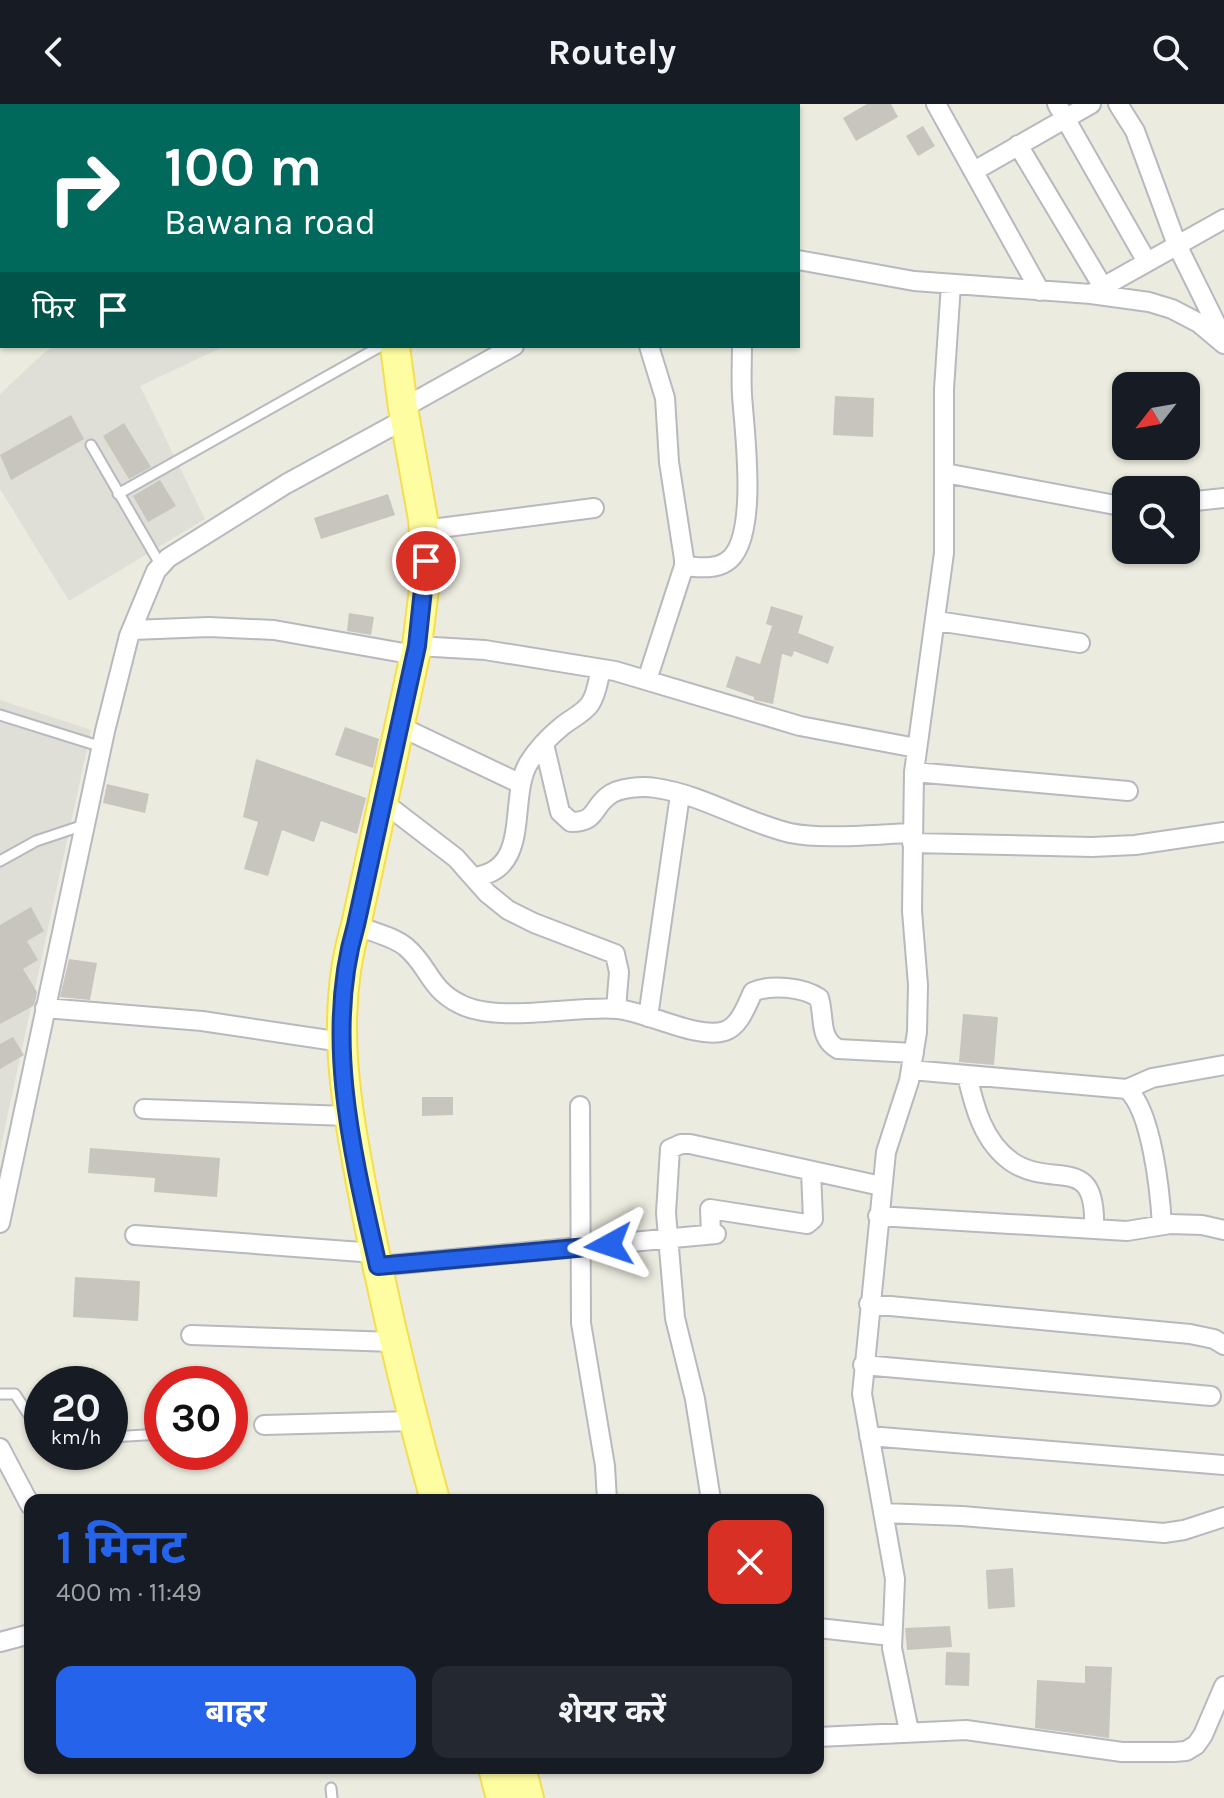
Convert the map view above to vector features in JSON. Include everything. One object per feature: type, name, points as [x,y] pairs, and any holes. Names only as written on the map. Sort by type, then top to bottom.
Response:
[{"type":"main road","points":[[395,348],[424,530],[426,561],[416,651],[346,959],[340,1015],[348,1116],[394,1342],[433,1494]]},
{"type":"main road","points":[[495,1774],[501,1798]]},
{"type":"main road","points":[[523,1774],[529,1798]]},
{"type":"street","points":[[936,104],[1040,291]]},
{"type":"street","points":[[974,171],[1018,145],[1061,111],[1091,104]]},
{"type":"street","points":[[1118,104],[1135,131],[1177,245],[1224,342]]},
{"type":"street","points":[[1061,111],[1147,262]]},
{"type":"street","points":[[1018,145],[1097,290]]},
{"type":"street","points":[[1097,290],[1224,219]]},
{"type":"street","points":[[800,260],[901,279],[951,284],[1040,291],[1097,290],[1172,309],[1199,323],[1224,342]]},
{"type":"street","points":[[909,1731],[891,1636],[896,1593],[862,1394],[881,1186],[890,1131],[912,1061],[918,985],[912,911],[914,772],[944,553],[944,389],[951,284]]},
{"type":"street","points":[[0,1223],[4,1188],[102,747],[132,630],[160,564],[511,348]]},
{"type":"street","points":[[647,680],[684,566],[669,462],[665,398],[650,348]]},
{"type":"street","points":[[684,566],[712,567],[727,562],[738,546],[743,530],[749,484],[742,348]]},
{"type":"street","points":[[945,473],[1112,506]]},
{"type":"street","points":[[1200,501],[1224,498]]},
{"type":"street","points":[[424,530],[594,508]]},
{"type":"street","points":[[937,621],[1080,643]]},
{"type":"street","points":[[132,630],[209,627],[274,630],[416,651],[485,650],[601,669],[800,726],[916,748]]},
{"type":"street","points":[[474,877],[489,875],[499,868],[517,828],[521,784],[528,764],[563,725],[589,707],[595,696],[601,669]]},
{"type":"street","points":[[399,726],[521,784]]},
{"type":"street","points":[[544,744],[560,812],[571,822],[595,814],[607,796],[616,792],[656,788],[793,834],[1092,847],[1135,845],[1224,832]]},
{"type":"street","points":[[914,772],[1128,791]]},
{"type":"street","points":[[648,1017],[680,795]]},
{"type":"street","points":[[383,802],[456,858],[487,893],[508,910],[615,954],[619,972],[616,1009]]},
{"type":"street","points":[[356,925],[408,948],[437,990],[463,1006],[481,1011],[533,1013],[616,1009],[679,1026],[722,1032],[731,1029],[753,992],[764,988],[805,991],[819,998],[825,1037],[830,1045],[838,1049],[912,1061],[967,1075],[1127,1089],[1152,1078],[1224,1065]]},
{"type":"street","points":[[45,1008],[202,1021],[342,1042]]},
{"type":"street","points":[[967,1075],[975,1110],[992,1140],[1011,1161],[1026,1169],[1072,1176],[1084,1183],[1093,1198],[1094,1229]]},
{"type":"street","points":[[1127,1089],[1135,1096],[1141,1111],[1154,1157],[1162,1225]]},
{"type":"street","points":[[580,1106],[582,1335],[605,1466],[607,1494]]},
{"type":"street","points":[[144,1109],[348,1116]]},
{"type":"street","points":[[710,1494],[695,1399],[675,1318],[667,1239],[668,1155],[673,1146],[690,1144],[881,1186]]},
{"type":"street","points":[[135,1235],[376,1259],[580,1249],[713,1234],[710,1209],[807,1224],[813,1219],[811,1171]]},
{"type":"street","points":[[878,1216],[1127,1231],[1162,1225],[1202,1225],[1224,1230]]},
{"type":"street","points":[[869,1304],[1190,1334],[1214,1339],[1224,1345]]},
{"type":"street","points":[[191,1335],[394,1342]]},
{"type":"street","points":[[863,1365],[1211,1396]]},
{"type":"street","points":[[264,1425],[413,1421]]},
{"type":"street","points":[[869,1436],[1224,1465]]},
{"type":"street","points":[[0,1448],[24,1494]]},
{"type":"street","points":[[883,1513],[962,1516],[1164,1533],[1224,1517]]},
{"type":"street","points":[[824,1629],[891,1636]]},
{"type":"street","points":[[0,1642],[24,1636]]},
{"type":"street","points":[[824,1737],[909,1731],[985,1731],[1122,1752],[1153,1754],[1186,1751],[1196,1745],[1203,1735],[1224,1686]]},
{"type":"lane","points":[[118,494],[377,348]]},
{"type":"lane","points":[[91,445],[160,564]]},
{"type":"lane","points":[[0,715],[102,747]]},
{"type":"lane","points":[[0,861],[36,841],[84,825]]},
{"type":"lane","points":[[0,1394],[15,1394],[24,1406]]},
{"type":"shaded area","points":[[51,348],[221,348],[140,386],[205,519],[69,601],[0,489],[0,394]]},
{"type":"shaded area","points":[[0,700],[91,730],[0,1150]]},
{"type":"building","points":[[867,104],[891,104],[898,117],[856,141],[843,118]]},
{"type":"building","points":[[923,126],[935,146],[918,156],[906,136]]},
{"type":"building","points":[[835,396],[874,398],[873,437],[833,435]]},
{"type":"building","points":[[71,415],[84,439],[11,480],[0,455]]},
{"type":"building","points":[[124,423],[151,467],[129,479],[103,436]]},
{"type":"building","points":[[160,480],[176,506],[148,522],[133,496]]},
{"type":"building","points":[[388,494],[395,515],[321,539],[314,518]]},
{"type":"building","points":[[771,606],[803,616],[798,633],[834,647],[828,664],[794,651],[792,657],[782,654],[773,704],[754,700],[754,697],[726,687],[736,656],[760,664],[772,626],[766,624]]},
{"type":"building","points":[[349,613],[374,617],[371,635],[347,631]]},
{"type":"building","points":[[345,727],[379,739],[373,768],[335,755]]},
{"type":"building","points":[[256,759],[366,798],[357,834],[321,821],[314,842],[282,830],[268,876],[244,869],[258,822],[243,817]]},
{"type":"building","points":[[107,784],[149,794],[145,813],[103,803]]},
{"type":"building","points":[[31,907],[44,931],[27,941],[38,960],[23,969],[37,992],[35,1002],[0,1024],[0,925]]},
{"type":"building","points":[[69,959],[97,963],[90,1000],[60,997]]},
{"type":"building","points":[[963,1014],[998,1017],[994,1065],[959,1062]]},
{"type":"building","points":[[13,1037],[24,1055],[0,1069],[0,1044]]},
{"type":"building","points":[[422,1097],[453,1097],[453,1115],[422,1116]]},
{"type":"building","points":[[90,1148],[220,1158],[217,1197],[154,1192],[155,1178],[88,1173]]},
{"type":"building","points":[[75,1277],[140,1281],[138,1321],[73,1317]]},
{"type":"building","points":[[1013,1568],[1015,1607],[988,1609],[986,1570]]},
{"type":"building","points":[[950,1626],[952,1647],[907,1650],[905,1628]]},
{"type":"building","points":[[946,1652],[970,1653],[969,1686],[945,1685]]},
{"type":"building","points":[[1085,1666],[1112,1667],[1109,1738],[1035,1728],[1037,1680],[1085,1683]]},
{"type":"route","points":[[426,561],[417,646],[346,959],[340,1015],[345,1101],[378,1266],[609,1245]]}]
